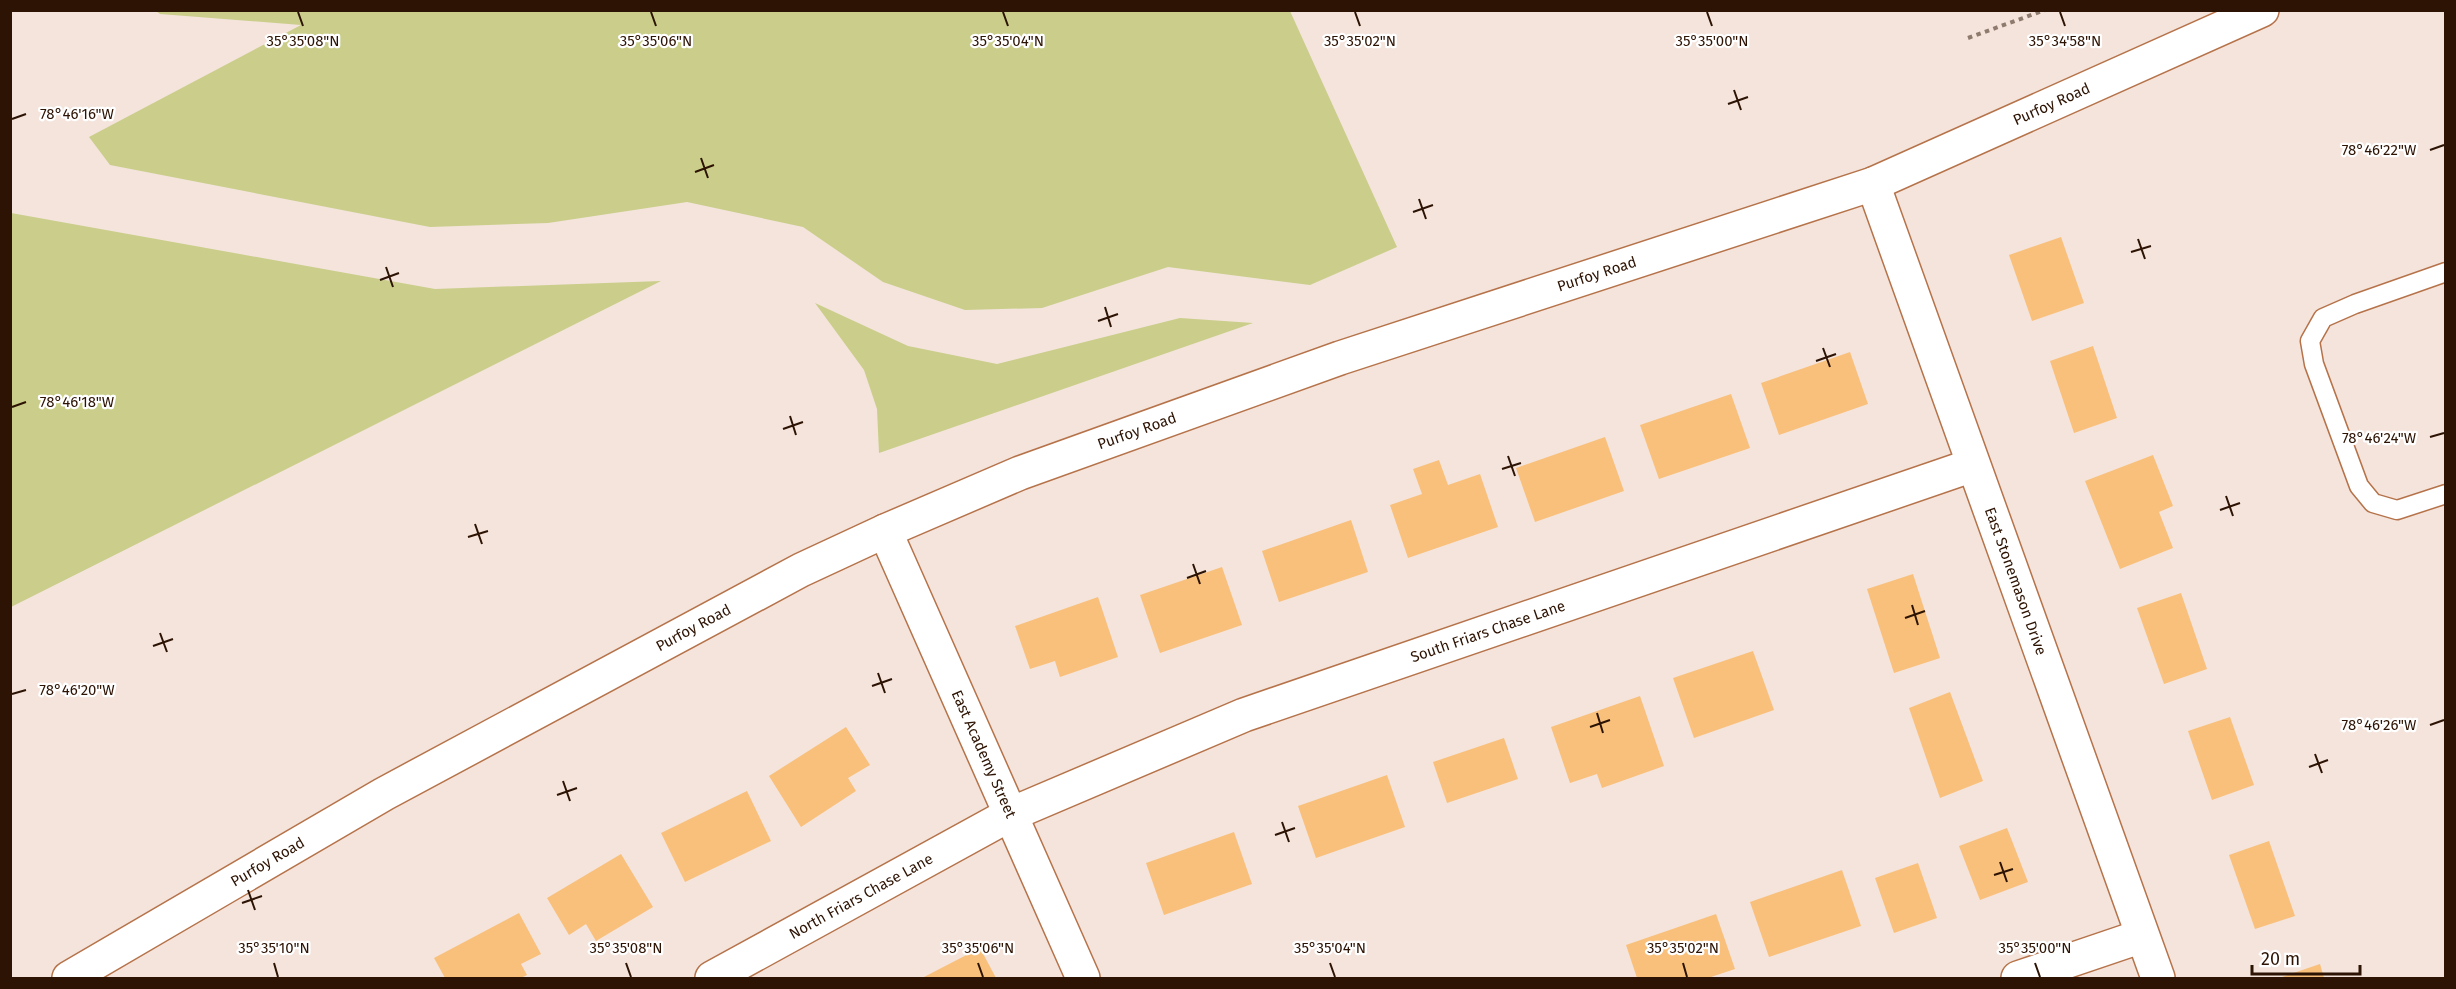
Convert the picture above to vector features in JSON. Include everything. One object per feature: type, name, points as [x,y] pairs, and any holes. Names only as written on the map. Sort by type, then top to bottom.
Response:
[{"type":"street","name":"Purfoy Road","points":[[72,978],[384,794],[801,570],[885,531],[1020,473],[1340,358],[1873,184],[2262,10]]},
{"type":"street","name":"East Stonemason Drive","points":[[1873,184],[2158,978]]},
{"type":"street","name":"South Friars Chase Lane","points":[[1009,815],[1244,715],[1972,465]]},
{"type":"street","name":"East Academy Street","points":[[885,531],[1083,978]]},
{"type":"street","name":"North Friars Chase Lane","points":[[712,978],[1009,815]]},
{"type":"street","points":[[2018,978],[2142,936]]},
{"type":"lane","points":[[2445,272],[2355,304],[2323,318],[2310,341],[2314,364],[2359,486],[2373,503],[2397,510],[2445,494]]},
{"type":"path","points":[[1968,38],[2045,10]]},
{"type":"green space","points":[[156,11],[1290,11],[1397,247],[1310,285],[1168,267],[1042,308],[965,310],[883,282],[803,227],[687,202],[548,223],[430,227],[110,165],[89,137],[301,25],[160,14]]},
{"type":"green space","points":[[11,213],[435,289],[661,281],[11,607]]},
{"type":"green space","points":[[815,303],[908,346],[997,364],[1180,318],[1253,323],[879,453],[877,409],[864,370]]},
{"type":"building","points":[[2061,237],[2084,303],[2032,321],[2009,255]]},
{"type":"building","points":[[2093,346],[2117,418],[2074,433],[2050,361]]},
{"type":"building","points":[[1850,352],[1868,404],[1779,435],[1761,383]]},
{"type":"building","points":[[1731,394],[1750,448],[1659,479],[1640,425]]},
{"type":"building","points":[[1605,437],[1624,491],[1535,522],[1516,468]]},
{"type":"building","points":[[2153,455],[2173,506],[2159,512],[2173,548],[2120,569],[2085,481]]},
{"type":"building","points":[[1439,460],[1448,485],[1480,474],[1498,527],[1408,558],[1390,505],[1422,494],[1413,469]]},
{"type":"building","points":[[1351,520],[1368,572],[1279,602],[1262,551]]},
{"type":"building","points":[[1222,567],[1242,625],[1160,653],[1140,595]]},
{"type":"building","points":[[1913,574],[1940,658],[1894,673],[1867,589]]},
{"type":"building","points":[[2181,593],[2207,669],[2164,684],[2137,608]]},
{"type":"building","points":[[1098,597],[1118,657],[1060,677],[1055,661],[1030,669],[1015,626]]},
{"type":"building","points":[[1753,651],[1774,710],[1694,738],[1673,678]]},
{"type":"building","points":[[1950,692],[1983,781],[1940,798],[1909,708]]},
{"type":"building","points":[[1640,696],[1664,766],[1602,788],[1597,774],[1570,783],[1551,727]]},
{"type":"building","points":[[2230,717],[2254,785],[2212,800],[2188,731]]},
{"type":"building","points":[[846,727],[870,765],[848,778],[856,791],[801,827],[769,776]]},
{"type":"building","points":[[1504,738],[1518,779],[1447,803],[1433,762]]},
{"type":"building","points":[[1387,775],[1405,827],[1316,858],[1298,806]]},
{"type":"building","points":[[747,791],[771,841],[685,882],[661,833]]},
{"type":"building","points":[[2007,828],[2028,882],[1980,900],[1959,846]]},
{"type":"building","points":[[1234,832],[1252,884],[1164,915],[1146,863]]},
{"type":"building","points":[[2269,841],[2295,916],[2255,929],[2229,855]]},
{"type":"building","points":[[621,854],[653,907],[596,941],[586,924],[569,935],[547,898]]},
{"type":"building","points":[[1918,863],[1937,918],[1894,933],[1875,878]]},
{"type":"building","points":[[1842,870],[1861,926],[1769,957],[1750,902]]},
{"type":"building","points":[[519,913],[541,954],[521,964],[527,975],[521,978],[445,978],[434,958]]},
{"type":"building","points":[[1716,914],[1735,969],[1708,978],[1637,978],[1626,945]]},
{"type":"building","points":[[980,948],[996,978],[922,978]]},
{"type":"building","points":[[2320,964],[2324,978],[2279,978]]}]
